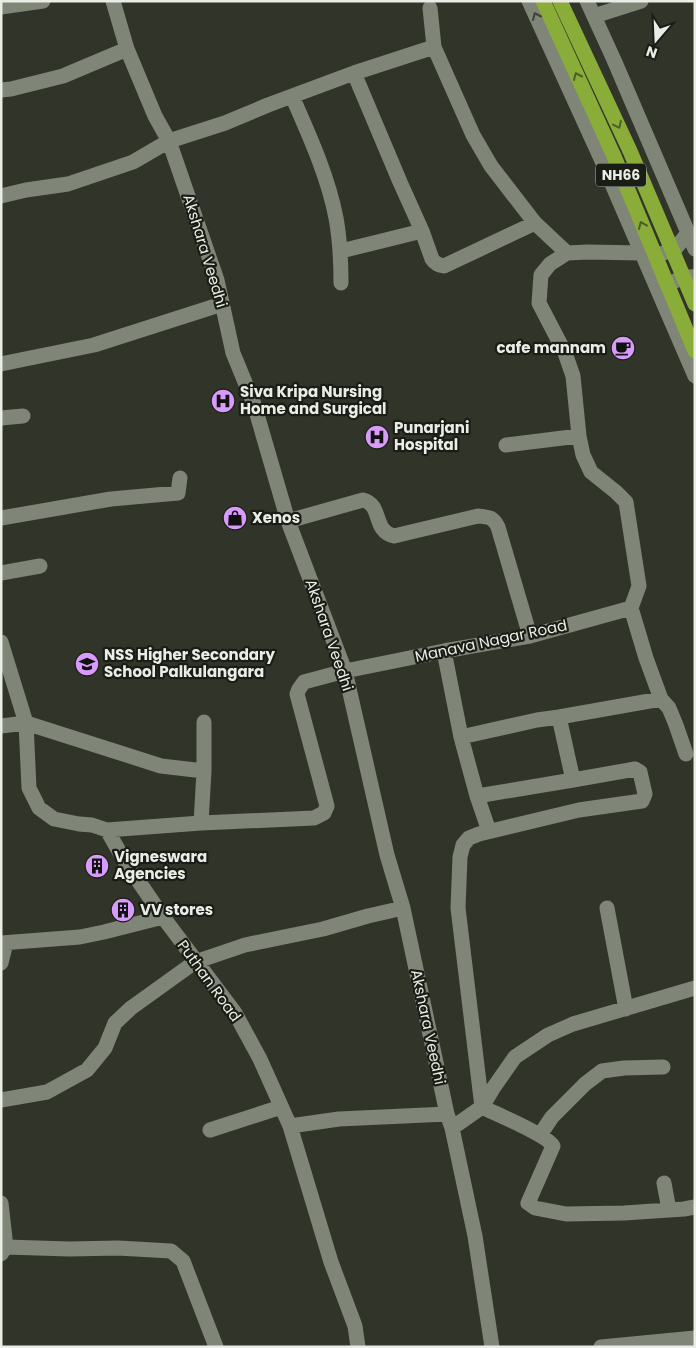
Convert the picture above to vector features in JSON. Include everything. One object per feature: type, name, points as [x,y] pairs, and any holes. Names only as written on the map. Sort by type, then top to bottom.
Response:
[{"type":"highway","name":"NH66","points":[[543,1],[613,154],[695,351]]},
{"type":"highway","name":"NH66","points":[[560,1],[630,151],[695,304]]},
{"type":"street","points":[[1,8],[43,1]]},
{"type":"street","name":"Akshara Veedhi","points":[[113,1],[127,50],[169,141],[217,280],[232,354],[254,404],[288,521],[345,672],[387,855],[403,908],[476,1236],[492,1347]]},
{"type":"street","points":[[529,1],[598,153],[695,376]]},
{"type":"street","points":[[587,1],[695,249]]},
{"type":"street","points":[[594,16],[641,1]]},
{"type":"street","points":[[430,8],[434,47],[477,143],[491,166],[536,224],[567,253]]},
{"type":"street","points":[[1,196],[68,184],[133,162],[169,141],[225,123],[354,73],[434,47]]},
{"type":"street","points":[[1,90],[63,76],[127,50]]},
{"type":"street","points":[[354,73],[434,262],[444,266],[536,224]]},
{"type":"street","points":[[292,96],[322,166],[336,217],[341,251],[341,283]]},
{"type":"street","points":[[341,251],[422,231]]},
{"type":"street","points":[[686,754],[669,708],[660,699],[631,608],[639,586],[626,502],[591,472],[583,455],[579,436],[573,376],[565,353],[539,303],[541,276],[550,264],[567,253],[641,253],[652,257],[675,250],[688,233]]},
{"type":"street","points":[[663,304],[670,285],[679,279],[690,276],[695,277]]},
{"type":"street","points":[[1,364],[94,345],[222,304]]},
{"type":"street","points":[[1,418],[23,416]]},
{"type":"street","points":[[506,445],[579,436]]},
{"type":"street","points":[[1,518],[111,499],[178,493],[180,478]]},
{"type":"street","points":[[288,521],[363,500],[372,505],[384,531],[394,536],[478,516],[488,517],[494,520],[498,527],[530,636]]},
{"type":"street","points":[[1,574],[40,566]]},
{"type":"street","name":"Manava Nagar Road","points":[[200,823],[304,819],[314,818],[324,813],[327,806],[326,799],[297,694],[304,682],[444,651],[530,636],[631,608]]},
{"type":"street","points":[[1,642],[7,681],[26,723],[29,788],[39,808],[54,819],[79,824],[92,824],[107,830],[200,823],[204,771],[204,722]]},
{"type":"street","points":[[444,651],[461,737],[477,796],[489,831]]},
{"type":"street","points":[[461,737],[536,720],[660,699]]},
{"type":"street","points":[[559,717],[573,780]]},
{"type":"street","points":[[1,726],[26,723],[161,766],[204,771]]},
{"type":"street","points":[[477,796],[635,769],[640,772],[645,794],[642,801],[579,810],[489,831],[469,838],[463,846],[460,857],[458,908],[482,1107]]},
{"type":"street","name":"Puthan Road","points":[[107,830],[124,860],[163,917],[235,1013],[260,1060],[290,1126],[331,1262],[355,1326],[358,1347]]},
{"type":"street","points":[[1,1100],[47,1092],[87,1070],[105,1048],[114,1023],[131,1008],[195,962],[245,945],[323,929],[403,908]]},
{"type":"street","points":[[607,908],[626,1009]]},
{"type":"street","points":[[1,963],[3,943],[80,937],[163,917]]},
{"type":"street","points":[[290,1126],[339,1119],[449,1121],[482,1107],[515,1057],[548,1035],[574,1024],[695,988]]},
{"type":"street","points":[[540,1135],[552,1118],[585,1084],[602,1071],[663,1066]]},
{"type":"street","points":[[210,1130],[281,1107]]},
{"type":"street","points":[[482,1107],[551,1142],[553,1146],[528,1203],[535,1208],[566,1214],[624,1214],[695,1208]]},
{"type":"street","points":[[664,1183],[669,1210]]},
{"type":"street","points":[[1,1203],[4,1250],[118,1248],[171,1251],[183,1261],[216,1347]]},
{"type":"street","points":[[601,1347],[695,1338]]},
{"type":"place","name":"cafe mannam","points":[[623,348]]},
{"type":"place","name":"Siva Kripa Nursing Home and Surgical","points":[[223,401]]},
{"type":"place","name":"Punarjani Hospital","points":[[377,437]]},
{"type":"place","name":"Xenos","points":[[235,518]]},
{"type":"place","name":"NSS Higher Secondary School Palkulangara","points":[[87,664]]},
{"type":"place","name":"Vigneswara Agencies","points":[[97,866]]},
{"type":"place","name":"VV stores","points":[[123,910]]}]
